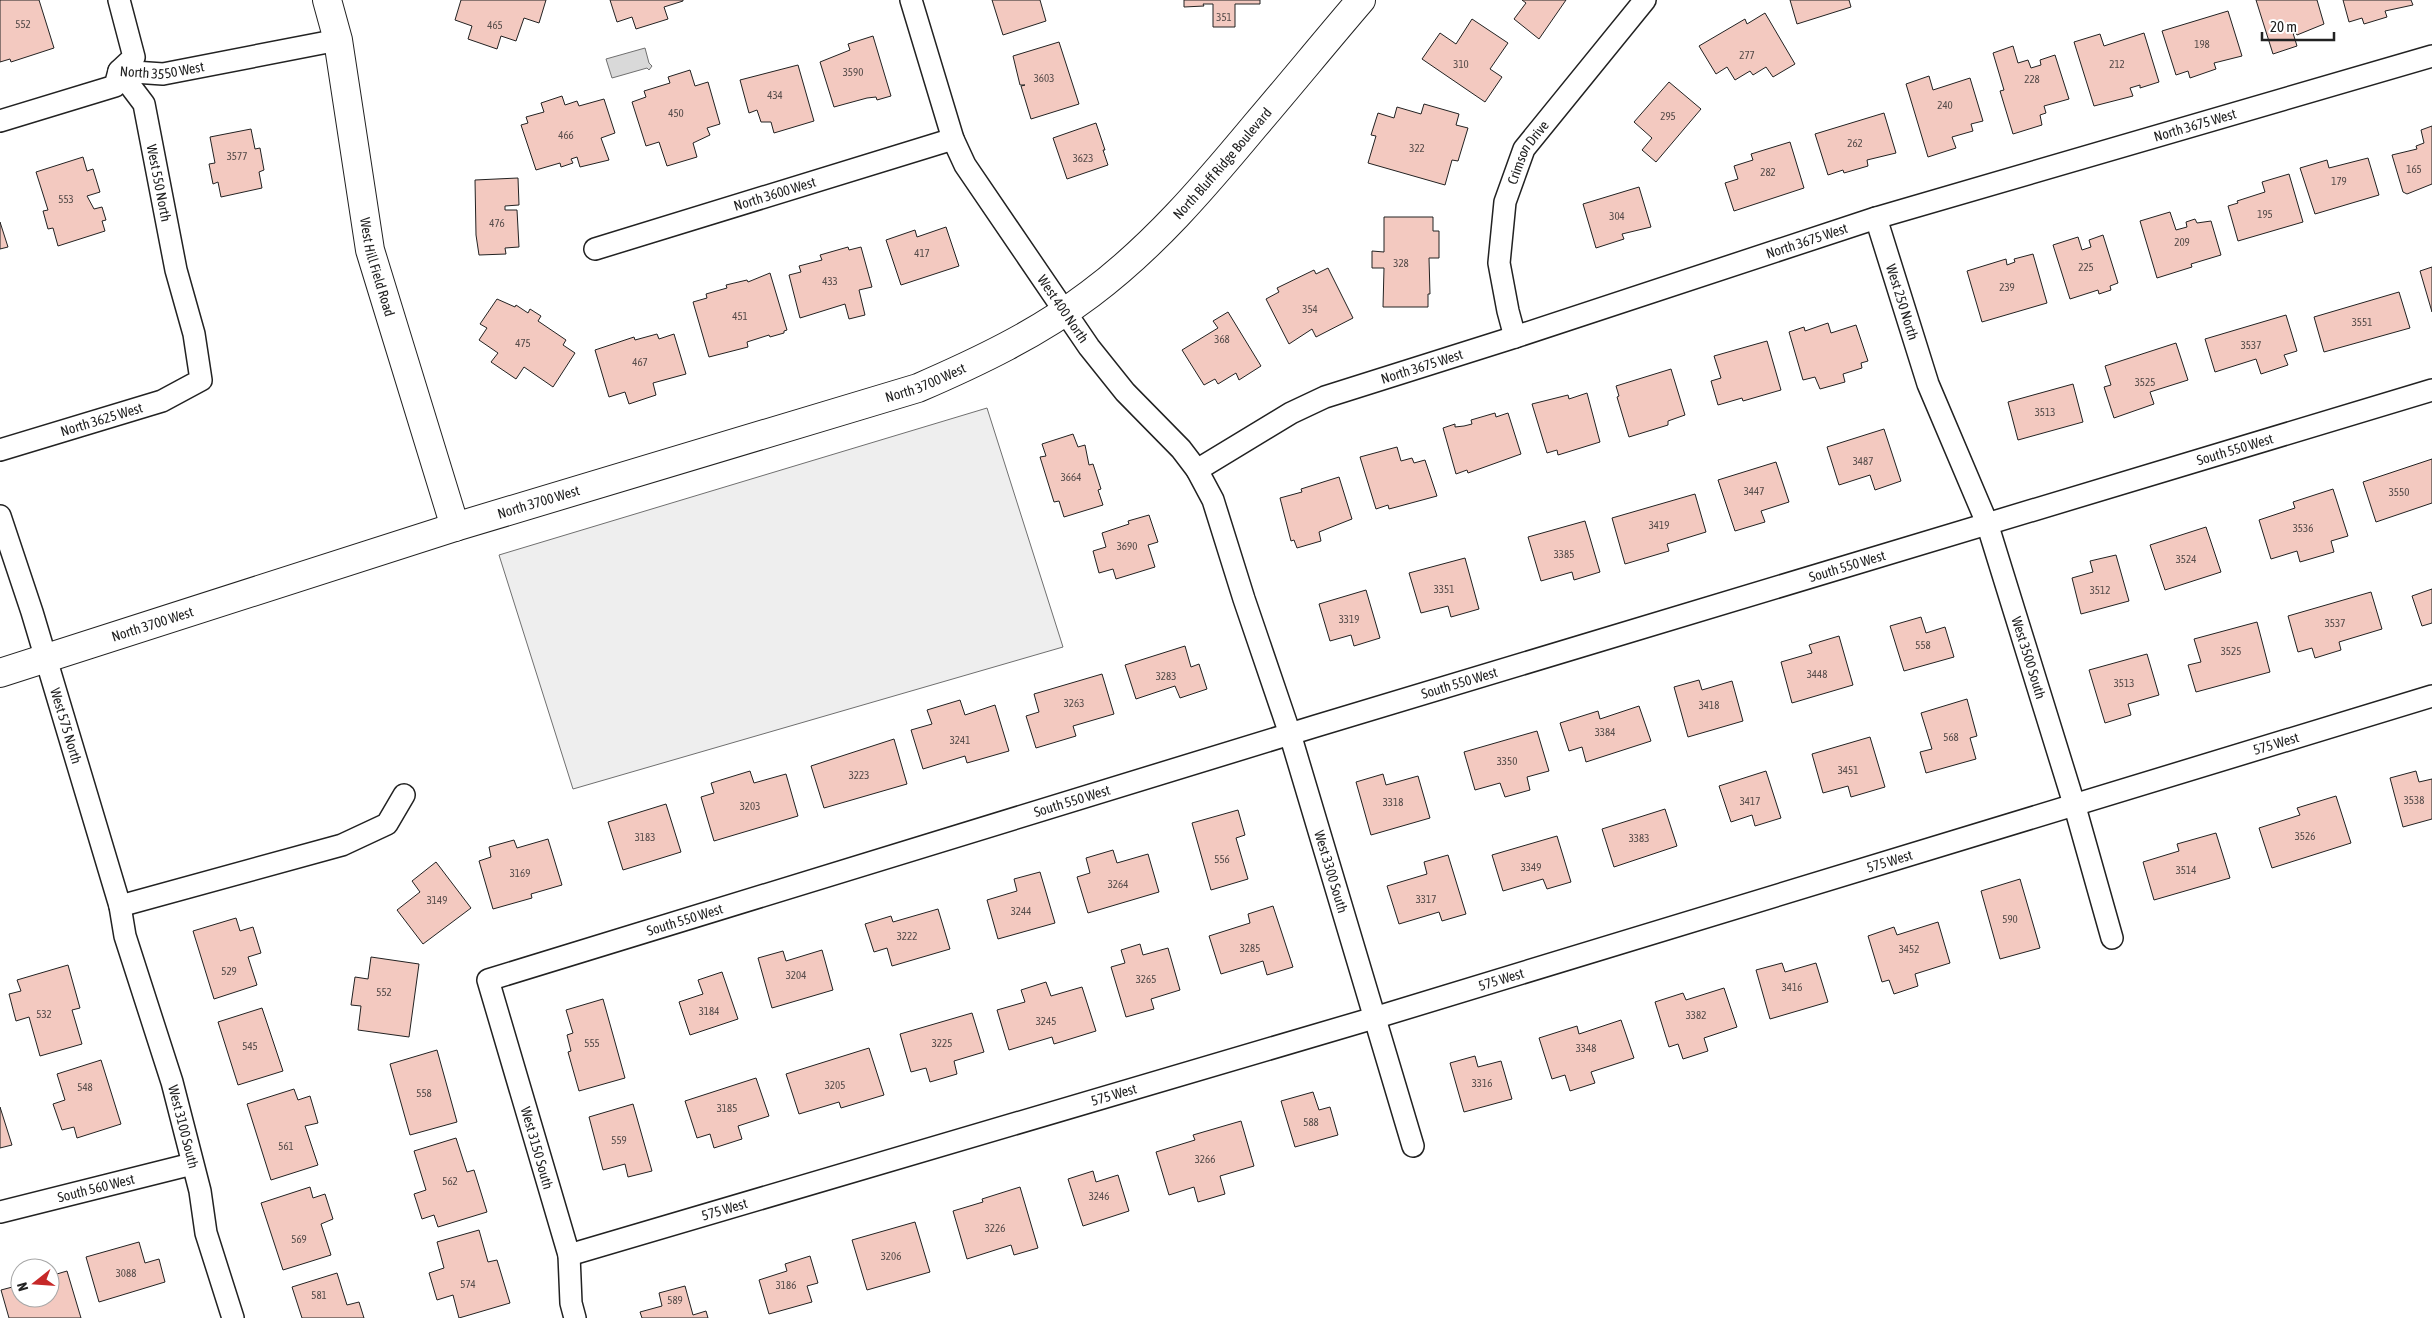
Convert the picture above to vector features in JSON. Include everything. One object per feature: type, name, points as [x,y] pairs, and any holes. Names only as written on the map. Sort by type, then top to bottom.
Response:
[{"type":"street","points":[[119,0],[134,57],[120,71]]},
{"type":"street","name":"West Hill Field Road","points":[[327,0],[338,40],[370,250],[455,527]]},
{"type":"street","name":"West 400 North","points":[[911,0],[954,139],[965,165],[1066,310],[1089,347],[1125,392],[1181,449],[1197,470],[1213,500],[1244,599]]},
{"type":"street","name":"North Bluff Ridge Boulevard","points":[[1066,310],[1091,294],[1150,243],[1207,184],[1361,0]]},
{"type":"street","name":"Crimson Drive","points":[[1515,337],[1499,263],[1505,202],[1524,149],[1645,0]]},
{"type":"street","name":"North 3550 West","points":[[0,121],[115,86],[120,71],[163,74],[338,40]]},
{"type":"street","name":"North 3675 West","points":[[1197,470],[1291,413],[1325,397],[1515,337],[1876,218],[2432,56]]},
{"type":"street","name":"West 550 North","points":[[120,71],[144,104],[176,270],[194,334],[201,380]]},
{"type":"street","name":"North 3600 West","points":[[594,249],[954,139]]},
{"type":"street","name":"West 250 North","points":[[1876,218],[1928,384]]},
{"type":"street","name":"North 3700 West","points":[[0,673],[455,527],[918,388],[976,362],[1041,327],[1066,310]]},
{"type":"street","name":"North 3625 West","points":[[0,450],[162,401],[201,380]]},
{"type":"street","name":"West 3500 South","points":[[1928,384],[1987,523],[2075,806],[2112,938]]},
{"type":"street","name":"South 550 West","points":[[488,980],[1290,734],[2432,390]]},
{"type":"street","name":"West 575 North","points":[[0,516],[46,659],[120,906],[125,936]]},
{"type":"street","name":"West 3300 South","points":[[1244,599],[1290,734],[1413,1146]]},
{"type":"street","name":"575 West","points":[[569,1256],[1374,1018],[2432,696]]},
{"type":"street","points":[[120,906],[342,845],[387,824],[404,795]]},
{"type":"street","name":"West 3100 South","points":[[125,936],[172,1082],[200,1191],[206,1234],[233,1318]]},
{"type":"street","name":"West 3150 South","points":[[488,980],[569,1256],[571,1303],[575,1318]]},
{"type":"street","name":"South 560 West","points":[[0,1212],[192,1164]]},
{"type":"shaded area","points":[[645,48],[649,63],[652,66],[649,70],[647,68],[612,78],[606,59]]},
{"type":"shaded area","points":[[987,408],[1063,647],[573,789],[499,555]]},
{"type":"building","points":[[0,0],[39,0],[54,48],[11,62],[10,59],[0,62]]},
{"type":"building","points":[[461,0],[546,0],[539,23],[524,18],[516,41],[501,36],[497,49],[468,39],[472,26],[455,20]]},
{"type":"building","points":[[610,0],[683,1],[664,7],[668,19],[636,29],[632,17],[617,22]]},
{"type":"building","points":[[992,0],[1040,0],[1046,21],[1003,35]]},
{"type":"building","points":[[1184,0],[1260,0],[1260,4],[1235,4],[1235,27],[1213,27],[1213,4],[1184,7]]},
{"type":"building","points":[[1522,0],[1566,0],[1539,39],[1514,19],[1526,3]]},
{"type":"building","points":[[1790,0],[1849,0],[1851,7],[1797,24]]},
{"type":"building","points":[[2256,0],[2317,0],[2324,24],[2297,35],[2293,33],[2297,46],[2273,54]]},
{"type":"building","points":[[2343,0],[2411,0],[2413,5],[2385,11],[2387,17],[2364,24],[2362,18],[2349,22]]},
{"type":"building","points":[[2228,11],[2242,56],[2214,63],[2216,69],[2190,78],[2188,71],[2176,75],[2162,31]]},
{"type":"building","points":[[1765,13],[1795,64],[1773,77],[1766,67],[1753,75],[1750,71],[1735,80],[1727,67],[1716,74],[1699,46],[1745,19],[1747,24]]},
{"type":"building","points":[[1472,19],[1508,43],[1490,69],[1502,77],[1485,102],[1422,59],[1440,33],[1456,44]]},
{"type":"building","points":[[2144,33],[2159,82],[2140,88],[2140,85],[2130,88],[2133,96],[2094,106],[2074,42],[2100,34],[2104,46]]},
{"type":"building","points":[[873,36],[891,96],[877,100],[876,97],[867,98],[834,107],[820,62],[850,50],[848,44]]},
{"type":"building","points":[[1059,42],[1079,104],[1031,119],[1021,86],[1025,85],[1020,85],[1013,56]]},
{"type":"building","points":[[2013,46],[2018,63],[2028,60],[2031,68],[2041,65],[2040,60],[2055,55],[2069,99],[2044,106],[2046,113],[2040,115],[2042,125],[2013,134],[2000,91],[2004,90],[1993,53]]},
{"type":"building","points":[[798,65],[814,121],[774,133],[771,122],[761,122],[757,110],[749,113],[740,80]]},
{"type":"building","points":[[690,70],[695,86],[708,82],[720,124],[707,128],[710,135],[693,143],[697,157],[667,166],[659,142],[646,146],[632,102],[646,97],[644,91],[670,83],[668,77]]},
{"type":"building","points":[[1929,76],[1933,90],[1970,78],[1983,121],[1971,124],[1973,131],[1952,137],[1956,148],[1928,157],[1906,84]]},
{"type":"building","points":[[1669,82],[1701,109],[1656,162],[1642,150],[1652,138],[1634,122]]},
{"type":"building","points":[[562,96],[565,105],[577,101],[579,106],[604,99],[615,133],[601,138],[609,160],[580,167],[577,157],[571,159],[573,163],[561,167],[560,163],[536,170],[521,125],[528,123],[526,117],[544,112],[541,103]]},
{"type":"building","points":[[1424,104],[1459,114],[1456,125],[1468,128],[1458,161],[1452,160],[1445,185],[1368,163],[1376,136],[1371,135],[1378,113],[1394,118],[1397,107],[1421,114]]},
{"type":"building","points":[[1884,113],[1896,153],[1867,160],[1868,166],[1844,173],[1843,170],[1828,175],[1815,134]]},
{"type":"building","points":[[1096,123],[1108,165],[1067,179],[1053,138]]},
{"type":"building","points":[[2432,126],[2432,184],[2407,194],[2403,192],[2392,155],[2417,149],[2416,146],[2424,143],[2421,130]]},
{"type":"building","points":[[251,129],[255,149],[260,148],[264,170],[259,172],[262,188],[221,197],[218,182],[213,184],[209,164],[215,163],[210,137]]},
{"type":"building","points":[[1790,142],[1804,188],[1734,211],[1725,183],[1738,179],[1734,166],[1753,160],[1751,154]]},
{"type":"building","points":[[83,157],[87,171],[93,169],[100,192],[87,196],[94,209],[102,207],[106,220],[102,221],[105,231],[58,246],[53,228],[48,229],[43,211],[48,210],[36,172]]},
{"type":"building","points":[[2368,158],[2379,195],[2315,214],[2300,168],[2327,160],[2329,168]]},
{"type":"building","points":[[2289,174],[2303,222],[2238,241],[2228,206],[2265,192],[2262,182]]},
{"type":"building","points":[[518,178],[519,205],[505,206],[505,210],[517,210],[519,247],[505,248],[506,254],[479,255],[476,235],[475,180]]},
{"type":"building","points":[[1639,187],[1651,227],[1622,234],[1624,239],[1596,248],[1583,204]]},
{"type":"building","points":[[2170,212],[2176,230],[2187,227],[2186,222],[2195,219],[2197,223],[2211,221],[2221,255],[2191,264],[2192,267],[2157,278],[2140,221]]},
{"type":"building","points":[[1384,217],[1433,217],[1433,231],[1439,231],[1439,258],[1429,258],[1430,294],[1428,294],[1428,307],[1383,307],[1384,268],[1372,268],[1372,251],[1384,252]]},
{"type":"building","points":[[0,222],[8,247],[0,249]]},
{"type":"building","points":[[946,227],[959,266],[901,285],[886,240],[915,230],[917,237]]},
{"type":"building","points":[[2103,235],[2118,283],[2110,286],[2111,290],[2099,294],[2098,290],[2070,299],[2053,245],[2078,237],[2082,250],[2091,247],[2089,240]]},
{"type":"building","points":[[848,247],[849,250],[861,247],[872,287],[859,290],[865,315],[849,319],[845,304],[800,318],[789,275],[801,272],[799,266],[822,260],[820,255]]},
{"type":"building","points":[[2033,254],[2047,303],[1982,322],[1967,271],[2006,259],[2007,265],[2015,262],[2014,259]]},
{"type":"building","points":[[2432,267],[2432,312],[2420,271]]},
{"type":"building","points":[[1328,268],[1353,318],[1316,337],[1312,329],[1289,344],[1266,299],[1279,292],[1277,288],[1314,270],[1316,274]]},
{"type":"building","points":[[770,273],[787,330],[784,333],[770,337],[769,335],[747,342],[748,347],[709,357],[693,302],[707,298],[706,294],[727,288],[726,285],[747,280],[748,282]]},
{"type":"building","points":[[2399,292],[2410,328],[2324,352],[2314,317]]},
{"type":"building","points":[[497,299],[515,307],[516,305],[528,313],[530,309],[541,316],[538,321],[566,340],[563,345],[575,353],[553,387],[524,367],[516,379],[491,362],[498,353],[479,340],[487,328],[480,324]]},
{"type":"building","points":[[1228,312],[1261,366],[1239,380],[1236,373],[1218,384],[1215,379],[1204,385],[1182,350],[1218,328],[1213,321]]},
{"type":"building","points":[[2286,315],[2297,351],[2284,355],[2288,365],[2261,374],[2256,359],[2215,372],[2205,339]]},
{"type":"building","points":[[1828,323],[1831,333],[1856,325],[1868,361],[1861,363],[1862,368],[1843,374],[1845,382],[1820,389],[1815,377],[1803,380],[1789,332],[1804,327],[1805,331]]},
{"type":"building","points":[[657,334],[659,339],[674,334],[686,374],[653,383],[656,395],[629,404],[625,392],[609,397],[595,350],[634,337],[635,340]]},
{"type":"building","points":[[1767,341],[1781,390],[1743,401],[1742,398],[1718,405],[1711,381],[1721,378],[1714,356]]},
{"type":"building","points":[[2176,343],[2188,380],[2150,392],[2154,404],[2114,418],[2104,387],[2111,385],[2105,366]]},
{"type":"building","points":[[1671,369],[1685,415],[1668,421],[1668,425],[1629,437],[1617,397],[1619,396],[1616,386]]},
{"type":"building","points":[[2073,384],[2083,422],[2018,440],[2008,402]]},
{"type":"building","points":[[1587,393],[1600,442],[1558,455],[1557,450],[1547,453],[1532,404],[1568,395],[1569,399]]},
{"type":"building","points":[[1495,413],[1496,417],[1508,413],[1521,454],[1468,473],[1467,470],[1456,474],[1443,428],[1455,424],[1455,427],[1472,424],[1471,420]]},
{"type":"building","points":[[1884,429],[1901,481],[1875,490],[1870,475],[1839,485],[1827,447]]},
{"type":"building","points":[[1073,434],[1078,447],[1085,445],[1089,465],[1093,464],[1101,489],[1098,490],[1103,505],[1064,517],[1059,501],[1054,502],[1040,457],[1046,456],[1042,444]]},
{"type":"building","points":[[1397,447],[1401,461],[1412,458],[1414,463],[1425,460],[1437,496],[1389,509],[1388,505],[1376,509],[1360,457]]},
{"type":"building","points":[[2432,459],[2432,503],[2376,522],[2363,482]]},
{"type":"building","points":[[1776,462],[1789,502],[1761,511],[1765,522],[1735,531],[1718,480]]},
{"type":"building","points":[[1339,477],[1352,519],[1319,532],[1321,541],[1297,548],[1294,540],[1291,541],[1280,498],[1302,492],[1301,489]]},
{"type":"building","points":[[2333,489],[2348,536],[2331,541],[2334,552],[2300,562],[2297,551],[2271,559],[2259,520],[2295,508],[2293,502]]},
{"type":"building","points":[[1695,494],[1706,532],[1667,544],[1669,551],[1625,564],[1612,518]]},
{"type":"building","points":[[1149,515],[1158,542],[1148,545],[1155,567],[1116,579],[1113,569],[1099,573],[1093,551],[1106,547],[1102,533],[1129,524],[1128,521]]},
{"type":"building","points":[[1585,521],[1600,572],[1574,580],[1572,572],[1541,581],[1528,537]]},
{"type":"building","points":[[2206,527],[2221,572],[2165,590],[2150,545]]},
{"type":"building","points":[[2116,555],[2129,601],[2081,614],[2072,578],[2093,572],[2090,561]]},
{"type":"building","points":[[1465,558],[1479,609],[1451,617],[1448,606],[1421,613],[1409,573]]},
{"type":"building","points":[[2432,589],[2432,623],[2422,626],[2412,596]]},
{"type":"building","points":[[1366,590],[1380,638],[1354,646],[1351,635],[1330,641],[1319,604]]},
{"type":"building","points":[[2371,592],[2382,629],[2339,642],[2341,650],[2315,658],[2312,648],[2298,652],[2288,616]]},
{"type":"building","points":[[1921,617],[1926,633],[1945,627],[1954,657],[1904,671],[1890,626]]},
{"type":"building","points":[[2257,622],[2270,672],[2196,692],[2188,665],[2201,662],[2194,639]]},
{"type":"building","points":[[1839,636],[1853,685],[1792,703],[1781,662],[1812,653],[1809,645]]},
{"type":"building","points":[[1185,646],[1191,667],[1199,664],[1207,689],[1180,698],[1175,686],[1136,699],[1125,665]]},
{"type":"building","points":[[2147,654],[2159,695],[2128,704],[2131,715],[2105,723],[2089,670]]},
{"type":"building","points":[[1102,674],[1114,714],[1073,726],[1076,736],[1036,748],[1026,716],[1039,712],[1034,694]]},
{"type":"building","points":[[1699,680],[1702,690],[1732,681],[1743,721],[1688,737],[1674,687]]},
{"type":"building","points":[[1967,699],[1977,736],[1970,738],[1976,759],[1926,773],[1920,752],[1932,749],[1921,713]]},
{"type":"building","points":[[960,700],[965,715],[995,705],[1009,751],[967,763],[965,756],[923,769],[911,730],[932,724],[927,710]]},
{"type":"building","points":[[1639,706],[1651,741],[1586,762],[1582,747],[1569,751],[1560,723],[1598,711],[1600,719]]},
{"type":"building","points":[[1537,731],[1549,771],[1527,777],[1530,790],[1505,797],[1500,783],[1475,790],[1464,752]]},
{"type":"building","points":[[1870,737],[1885,787],[1851,797],[1848,786],[1823,793],[1812,754]]},
{"type":"building","points":[[894,739],[907,784],[824,808],[811,766]]},
{"type":"building","points":[[750,771],[754,783],[786,774],[798,816],[714,841],[701,797],[714,793],[711,783]]},
{"type":"building","points":[[1766,771],[1781,818],[1755,826],[1752,815],[1731,822],[1719,786]]},
{"type":"building","points":[[2416,771],[2419,782],[2432,779],[2432,819],[2403,827],[2390,778]]},
{"type":"building","points":[[1383,774],[1386,785],[1418,776],[1430,818],[1371,835],[1356,782]]},
{"type":"building","points":[[2336,796],[2351,843],[2272,868],[2259,828],[2300,815],[2297,808]]},
{"type":"building","points":[[666,804],[681,852],[623,870],[608,822]]},
{"type":"building","points":[[1665,809],[1677,846],[1614,867],[1602,829]]},
{"type":"building","points":[[1238,810],[1245,835],[1236,838],[1248,879],[1211,890],[1192,823]]},
{"type":"building","points":[[2216,833],[2230,878],[2154,900],[2143,862],[2179,851],[2177,844]]},
{"type":"building","points":[[1557,836],[1571,882],[1547,889],[1543,879],[1503,891],[1492,855]]},
{"type":"building","points":[[548,839],[562,885],[531,894],[532,898],[493,909],[479,861],[491,857],[489,847],[514,840],[517,848]]},
{"type":"building","points":[[1113,850],[1117,863],[1148,854],[1159,892],[1088,913],[1077,877],[1090,873],[1086,858]]},
{"type":"building","points":[[1448,855],[1466,914],[1442,921],[1439,912],[1399,924],[1387,886],[1427,874],[1424,862]]},
{"type":"building","points":[[436,862],[471,908],[423,944],[397,910],[420,892],[412,881]]},
{"type":"building","points":[[1040,872],[1055,923],[998,939],[987,900],[1017,891],[1014,879]]},
{"type":"building","points":[[2020,879],[2040,948],[2000,959],[1981,891]]},
{"type":"building","points":[[1273,906],[1293,967],[1267,975],[1263,961],[1221,974],[1209,936],[1250,923],[1248,914]]},
{"type":"building","points":[[938,909],[950,949],[892,966],[887,948],[874,952],[865,924],[891,916],[893,922]]},
{"type":"building","points":[[236,918],[240,931],[253,927],[261,953],[248,957],[257,985],[214,999],[193,931]]},
{"type":"building","points":[[1938,922],[1950,963],[1915,974],[1918,986],[1894,994],[1889,980],[1882,982],[1868,936],[1894,927],[1897,935]]},
{"type":"building","points":[[1140,944],[1143,955],[1168,948],[1180,990],[1151,999],[1154,1009],[1126,1017],[1111,967],[1125,963],[1121,950]]},
{"type":"building","points":[[822,950],[833,990],[772,1008],[758,958],[783,951],[786,961]]},
{"type":"building","points":[[371,957],[419,964],[409,1037],[358,1030],[361,1006],[351,1005],[355,977],[368,979]]},
{"type":"building","points":[[1782,963],[1785,972],[1816,963],[1828,1002],[1770,1019],[1756,970]]},
{"type":"building","points":[[68,965],[80,1008],[72,1010],[82,1044],[40,1056],[29,1017],[16,1021],[9,994],[21,991],[17,980]]},
{"type":"building","points":[[722,972],[738,1019],[690,1035],[679,1002],[703,994],[698,980]]},
{"type":"building","points":[[1046,982],[1051,996],[1082,987],[1096,1031],[1054,1044],[1052,1037],[1009,1050],[997,1010],[1025,1002],[1021,990]]},
{"type":"building","points":[[1724,988],[1737,1027],[1704,1038],[1708,1051],[1683,1059],[1678,1044],[1669,1047],[1655,1002],[1683,993],[1686,1000]]},
{"type":"building","points":[[603,999],[625,1078],[579,1091],[568,1052],[571,1051],[567,1035],[573,1033],[566,1010]]},
{"type":"building","points":[[262,1008],[283,1071],[238,1085],[218,1022]]},
{"type":"building","points":[[972,1013],[984,1052],[954,1061],[957,1074],[930,1082],[926,1068],[911,1072],[900,1034]]},
{"type":"building","points":[[1621,1020],[1634,1058],[1591,1072],[1595,1083],[1570,1091],[1565,1075],[1552,1079],[1539,1038],[1577,1026],[1579,1034]]},
{"type":"building","points":[[869,1048],[884,1095],[841,1108],[839,1102],[799,1114],[786,1074]]},
{"type":"building","points":[[437,1050],[457,1122],[410,1135],[390,1064]]},
{"type":"building","points":[[1475,1056],[1478,1067],[1501,1061],[1512,1099],[1464,1112],[1450,1063]]},
{"type":"building","points":[[101,1060],[121,1124],[77,1138],[74,1127],[62,1130],[53,1104],[65,1100],[57,1074]]},
{"type":"building","points":[[756,1078],[769,1116],[738,1126],[742,1139],[714,1148],[710,1134],[697,1138],[685,1101]]},
{"type":"building","points":[[294,1089],[298,1100],[310,1096],[318,1123],[305,1126],[318,1165],[271,1180],[247,1104]]},
{"type":"building","points":[[1313,1092],[1319,1110],[1330,1107],[1338,1135],[1295,1147],[1281,1101]]},
{"type":"building","points":[[633,1104],[652,1171],[628,1177],[625,1164],[603,1170],[589,1117]]},
{"type":"building","points":[[0,1107],[12,1145],[0,1148]]},
{"type":"building","points":[[1241,1121],[1254,1166],[1220,1176],[1225,1194],[1198,1202],[1194,1187],[1169,1195],[1156,1152],[1195,1140],[1193,1135]]},
{"type":"building","points":[[456,1138],[467,1172],[474,1170],[487,1212],[438,1227],[434,1215],[422,1219],[414,1194],[426,1190],[414,1151]]},
{"type":"building","points":[[1093,1171],[1096,1182],[1118,1175],[1129,1211],[1083,1226],[1068,1179]]},
{"type":"building","points":[[310,1187],[313,1198],[325,1194],[333,1219],[321,1224],[331,1255],[283,1270],[261,1203]]},
{"type":"building","points":[[1020,1187],[1038,1248],[1014,1255],[1011,1245],[967,1259],[953,1211],[983,1202],[982,1199]]},
{"type":"building","points":[[915,1222],[930,1272],[867,1290],[852,1240]]},
{"type":"building","points":[[479,1230],[488,1262],[497,1260],[510,1303],[459,1318],[453,1295],[437,1300],[429,1273],[444,1268],[437,1242]]},
{"type":"building","points":[[139,1242],[145,1263],[159,1259],[165,1282],[99,1302],[86,1257]]},
{"type":"building","points":[[810,1256],[818,1283],[807,1286],[812,1302],[769,1314],[759,1280],[787,1271],[785,1264]]},
{"type":"building","points":[[67,1271],[81,1318],[9,1318],[1,1290],[10,1288],[10,1308],[60,1308],[60,1273]]},
{"type":"building","points":[[337,1273],[347,1305],[359,1302],[364,1318],[302,1318],[292,1287]]},
{"type":"building","points":[[685,1286],[693,1315],[706,1311],[708,1318],[642,1318],[640,1312],[662,1306],[659,1293]]}]
